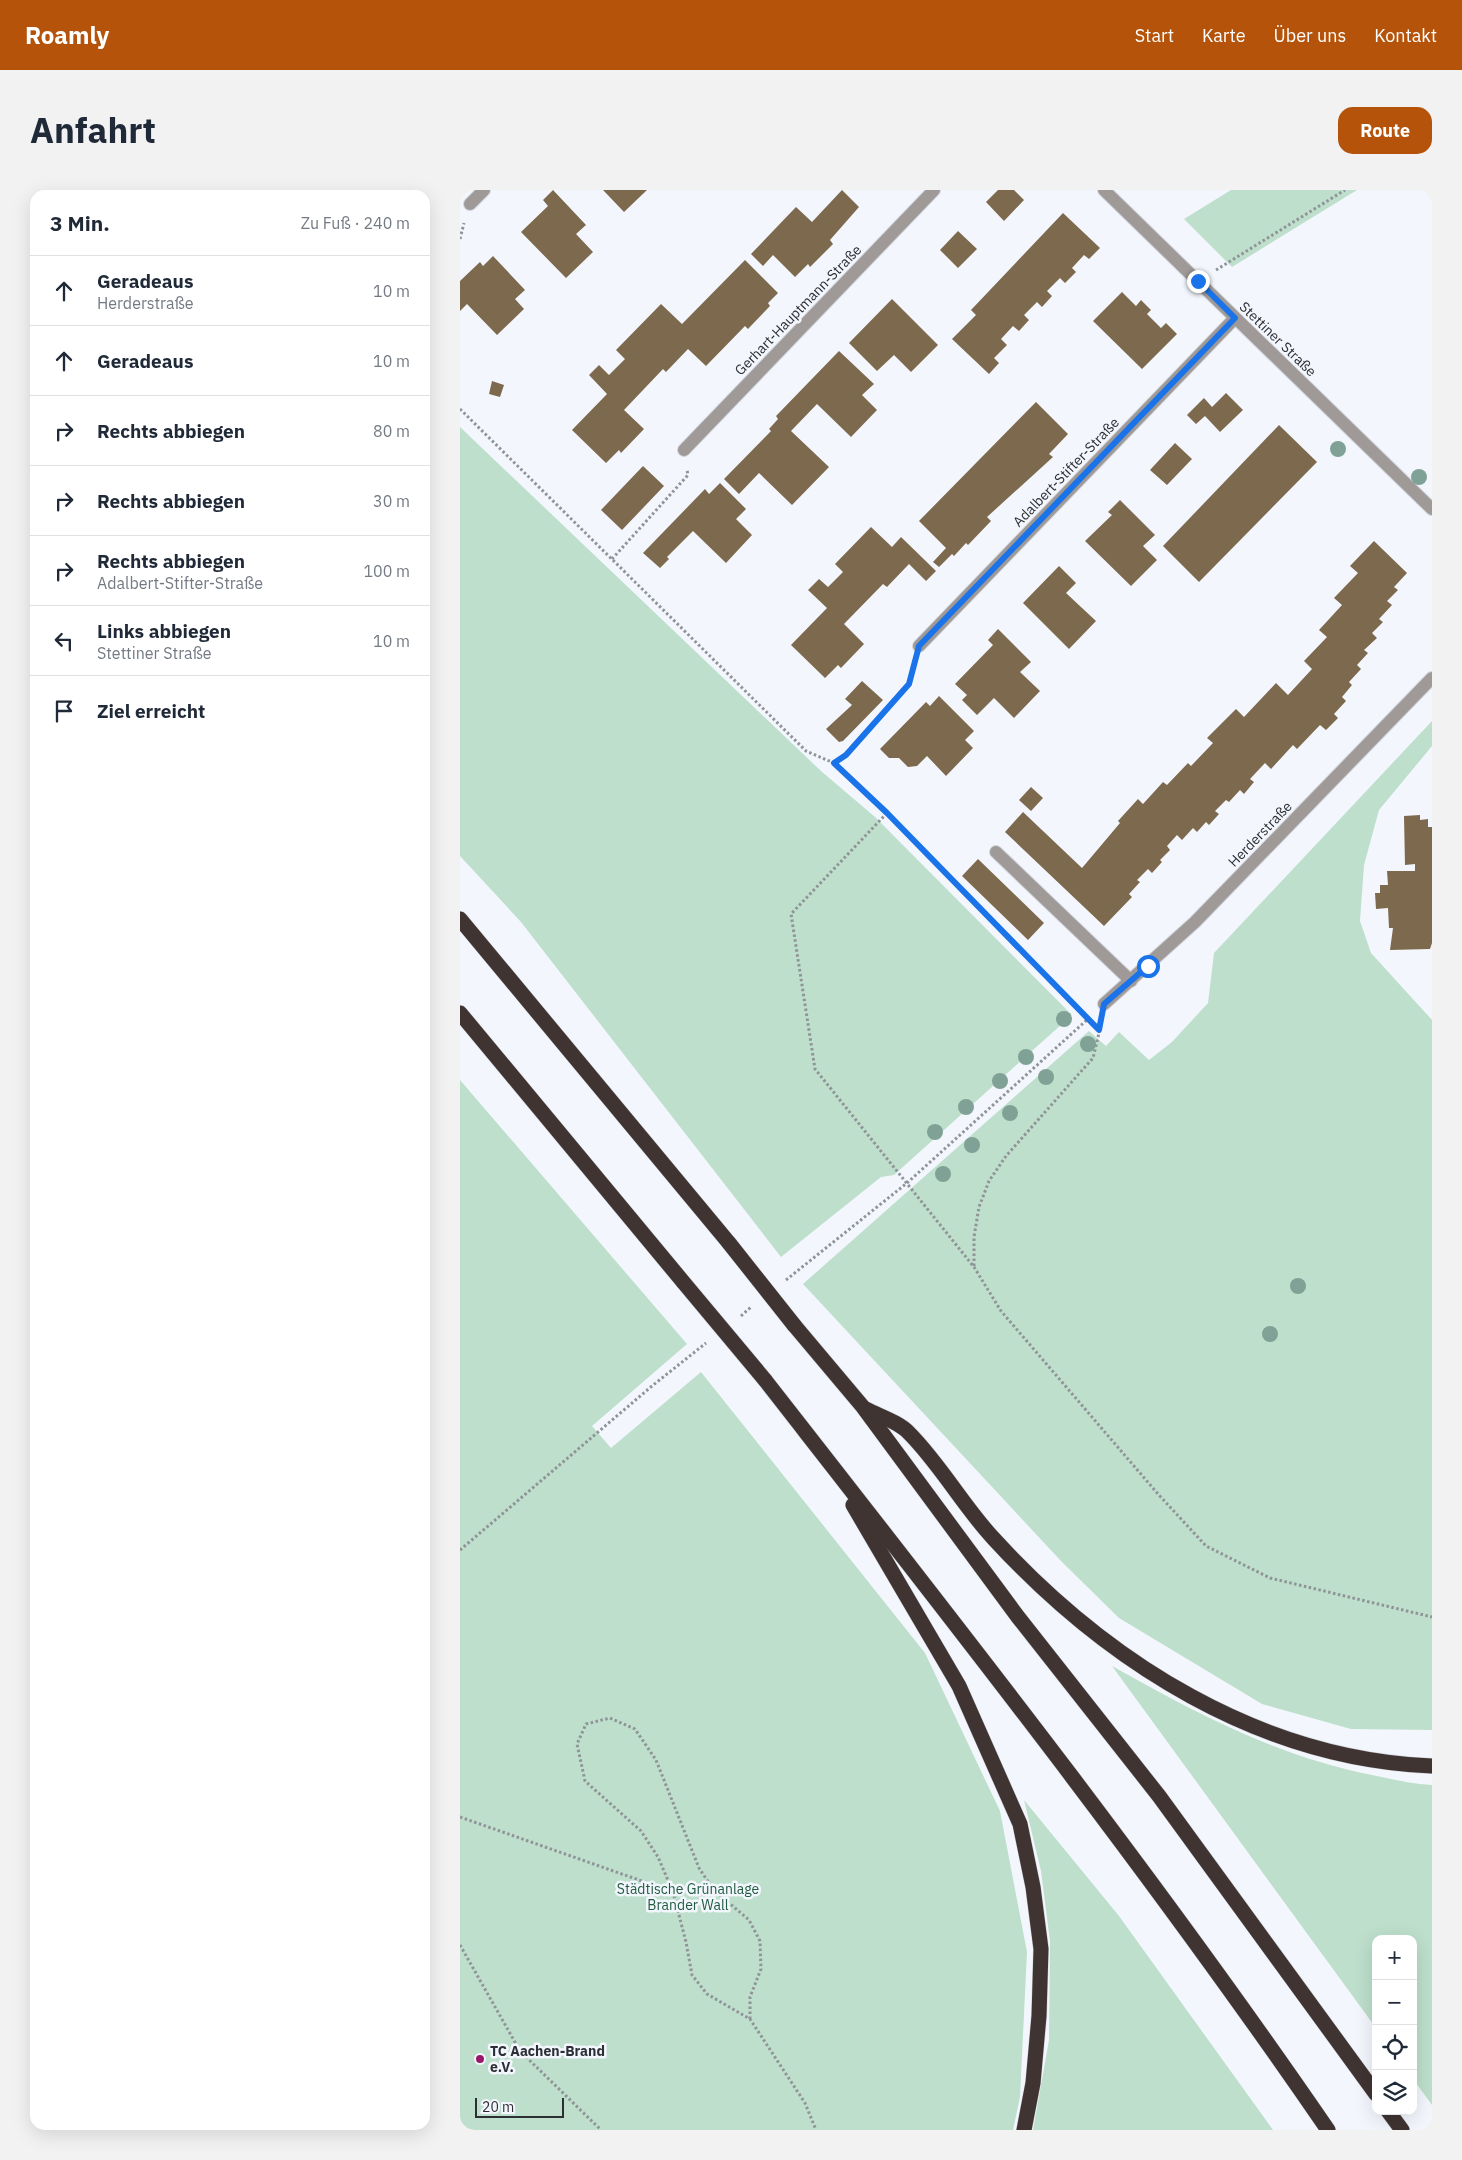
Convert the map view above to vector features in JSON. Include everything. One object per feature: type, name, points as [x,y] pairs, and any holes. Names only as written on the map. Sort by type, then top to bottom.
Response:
[{"type":"highway","points":[[460,920],[729,1243],[794,1326],[863,1408],[1018,1616],[1159,1796],[1372,2089]]},
{"type":"highway","points":[[460,1013],[765,1380],[1111,1829],[1286,2068],[1328,2130]]},
{"type":"highway","points":[[863,1408],[908,1431],[994,1539],[1074,1618],[1126,1657],[1171,1687],[1227,1716],[1289,1740],[1347,1755],[1407,1765],[1432,1766]]},
{"type":"highway","points":[[824,1457],[959,1686],[1020,1824],[1034,1887],[1041,1949],[1038,2035],[1033,2083],[1024,2130]]},
{"type":"highway","points":[[1391,2115],[1402,2130]]},
{"type":"street","points":[[470,204],[484,190]]},
{"type":"street","name":"Gerhart-Hauptmann-Straße","points":[[684,450],[934,190]]},
{"type":"street","name":"Stettiner Straße","points":[[1104,190],[1432,509]]},
{"type":"street","name":"Adalbert-Stifter-Straße","points":[[919,646],[1235,318]]},
{"type":"street","name":"Herderstraße","points":[[1104,1004],[1195,922],[1432,678]]},
{"type":"street","points":[[996,852],[1131,981]]},
{"type":"path","points":[[1198,281],[1345,190]]},
{"type":"path","points":[[460,409],[806,751],[834,763],[887,813],[1099,1030]]},
{"type":"path","points":[[612,559],[688,475],[684,450]]},
{"type":"path","points":[[834,763],[846,755],[909,684],[919,646]]},
{"type":"path","points":[[887,813],[791,914],[815,1069],[974,1267],[1001,1311],[1158,1494],[1206,1546],[1270,1578],[1432,1617]]},
{"type":"path","points":[[974,1267],[974,1237],[979,1207],[990,1181],[1006,1156],[1094,1058],[1104,1004]]},
{"type":"path","points":[[750,2019],[750,1997],[760,1968],[760,1941],[749,1920],[714,1889],[699,1868],[656,1760],[634,1729],[610,1718],[586,1724],[577,1744],[585,1781],[640,1831],[658,1857],[673,1892],[686,1942],[692,1975],[707,1994],[750,2019],[805,2102],[816,2130]]},
{"type":"path","points":[[460,1817],[673,1892]]},
{"type":"path","points":[[460,1945],[520,2052],[601,2130]]},
{"type":"green space","points":[[1231,190],[1357,190],[1232,267],[1184,219]]},
{"type":"green space","points":[[460,427],[821,771],[875,817],[1072,1015],[894,1175],[881,1177],[781,1257],[521,922],[460,856]]},
{"type":"green space","points":[[1432,721],[1432,746],[1379,810],[1364,865],[1360,921],[1371,953],[1432,1020],[1432,1730],[1351,1729],[1262,1704],[1119,1618],[1061,1561],[803,1284],[1089,1031],[1106,1046],[1119,1032],[1149,1060],[1172,1042],[1208,1003],[1214,953]]},
{"type":"green space","name":"Städtische Grünanlage Brander Wall","points":[[460,1080],[687,1344],[592,1426],[611,1448],[701,1372],[925,1653],[1000,1811],[1027,1952],[1020,2097],[1013,2130],[460,2130]]},
{"type":"green space","points":[[1112,1666],[1206,1716],[1269,1744],[1336,1767],[1417,1784],[1432,1785],[1432,2105],[1417,2084],[1417,1935],[1372,1935],[1372,2023]]},
{"type":"green space","points":[[1024,1800],[1119,1916],[1273,2130],[1033,2130],[1049,2040],[1050,1941],[1041,1871]]},
{"type":"building","points":[[553,190],[586,225],[576,234],[593,252],[566,278],[521,232],[548,206],[543,200]]},
{"type":"building","points":[[603,190],[647,190],[624,212]]},
{"type":"building","points":[[842,190],[859,207],[830,240],[833,244],[810,267],[808,264],[795,277],[773,255],[763,266],[751,254],[796,207],[812,222]]},
{"type":"building","points":[[998,190],[1014,190],[1024,200],[1004,221],[986,202]]},
{"type":"building","points":[[1063,213],[1100,248],[1089,259],[1084,255],[1072,268],[1076,272],[1065,283],[1060,278],[1047,291],[1052,296],[1042,307],[1037,302],[1024,315],[1029,320],[1019,331],[1013,326],[1001,339],[1007,345],[994,358],[999,363],[989,374],[952,339],[976,315],[971,310]]},
{"type":"building","points":[[958,231],[977,249],[958,268],[940,250]]},
{"type":"building","points":[[493,256],[525,290],[515,299],[524,309],[497,335],[467,304],[460,311],[460,281],[480,262],[483,266]]},
{"type":"building","points":[[745,260],[778,293],[768,303],[770,306],[748,329],[745,326],[706,366],[688,349],[666,372],[663,369],[624,410],[644,429],[621,453],[619,450],[606,463],[572,430],[607,394],[589,375],[599,365],[609,375],[625,359],[616,350],[661,304],[682,324]]},
{"type":"building","points":[[1122,292],[1136,306],[1141,300],[1151,310],[1147,314],[1161,328],[1166,323],[1177,334],[1142,369],[1093,321]]},
{"type":"building","points":[[892,299],[938,345],[911,372],[894,355],[877,371],[849,343]]},
{"type":"building","points":[[839,351],[874,384],[862,395],[877,410],[851,437],[817,404],[791,431],[829,467],[792,505],[759,473],[739,494],[724,479],[771,431],[769,429],[778,419],[776,416]]},
{"type":"building","points":[[492,381],[504,385],[500,397],[489,394]]},
{"type":"building","points":[[1226,393],[1243,410],[1220,432],[1205,416],[1196,424],[1187,415],[1204,398],[1212,407]]},
{"type":"building","points":[[1036,402],[1068,434],[1049,454],[1053,457],[987,517],[991,521],[968,545],[966,543],[954,556],[952,554],[939,567],[933,562],[946,548],[919,521]]},
{"type":"building","points":[[1279,425],[1317,462],[1199,582],[1163,546]]},
{"type":"building","points":[[1175,443],[1192,459],[1167,485],[1150,470]]},
{"type":"building","points":[[643,466],[664,486],[622,530],[601,510]]},
{"type":"building","points":[[720,483],[746,509],[736,519],[752,535],[726,563],[693,531],[667,557],[669,559],[660,568],[643,553],[705,489],[709,494]]},
{"type":"building","points":[[1120,500],[1155,535],[1143,546],[1157,560],[1131,586],[1085,541],[1112,515],[1108,512]]},
{"type":"building","points":[[871,527],[892,547],[901,537],[936,571],[926,581],[909,564],[887,587],[883,584],[844,624],[864,644],[841,668],[838,665],[825,678],[791,645],[827,608],[808,590],[819,579],[828,587],[843,572],[835,564]]},
{"type":"building","points":[[1374,541],[1407,573],[1394,587],[1398,590],[1387,601],[1392,605],[1379,619],[1383,622],[1372,633],[1377,638],[1364,650],[1368,653],[1357,665],[1361,669],[1349,682],[1352,685],[1342,697],[1346,701],[1334,714],[1338,718],[1326,730],[1320,725],[1297,749],[1293,745],[1271,769],[1265,763],[1250,779],[1254,782],[1244,794],[1240,790],[1229,802],[1226,800],[1215,811],[1219,814],[1209,825],[1206,822],[1197,832],[1193,828],[1182,840],[1177,835],[1167,846],[1170,850],[1160,860],[1162,862],[1152,873],[1148,869],[1137,880],[1140,882],[1129,894],[1132,897],[1104,926],[1005,832],[1023,812],[1082,868],[1120,823],[1118,821],[1138,799],[1143,804],[1163,782],[1167,785],[1188,763],[1191,766],[1213,743],[1207,738],[1236,709],[1244,717],[1276,683],[1288,695],[1312,669],[1304,661],[1327,637],[1319,630],[1342,605],[1334,598],[1358,573],[1350,566]]},
{"type":"building","points":[[1059,566],[1076,583],[1066,593],[1096,621],[1069,649],[1023,603]]},
{"type":"building","points":[[998,629],[1031,662],[1020,672],[1040,691],[1014,718],[994,698],[977,715],[962,700],[967,695],[955,684],[993,645],[988,640]]},
{"type":"building","points":[[862,681],[883,700],[843,741],[839,742],[826,729],[852,705],[845,699]]},
{"type":"building","points":[[939,696],[974,731],[965,740],[973,748],[946,776],[927,756],[917,766],[908,767],[899,758],[889,758],[880,749],[926,702],[930,706]]},
{"type":"building","points":[[1031,787],[1043,798],[1031,811],[1019,800]]},
{"type":"building","points":[[1420,815],[1420,820],[1428,819],[1428,827],[1432,827],[1432,943],[1430,949],[1390,950],[1393,928],[1389,928],[1388,908],[1376,909],[1375,893],[1380,893],[1380,885],[1388,885],[1387,871],[1415,871],[1415,864],[1405,865],[1404,816]]},
{"type":"building","points":[[978,859],[1044,923],[1028,940],[962,876]]},
{"type":"place","name":"TC Aachen-Brand e.V.","points":[[480,2059]]},
{"type":"route","points":[[1148,966],[1104,1004],[1099,1030],[887,813],[834,763],[846,755],[909,684],[919,646],[1235,318],[1198,281]]}]
